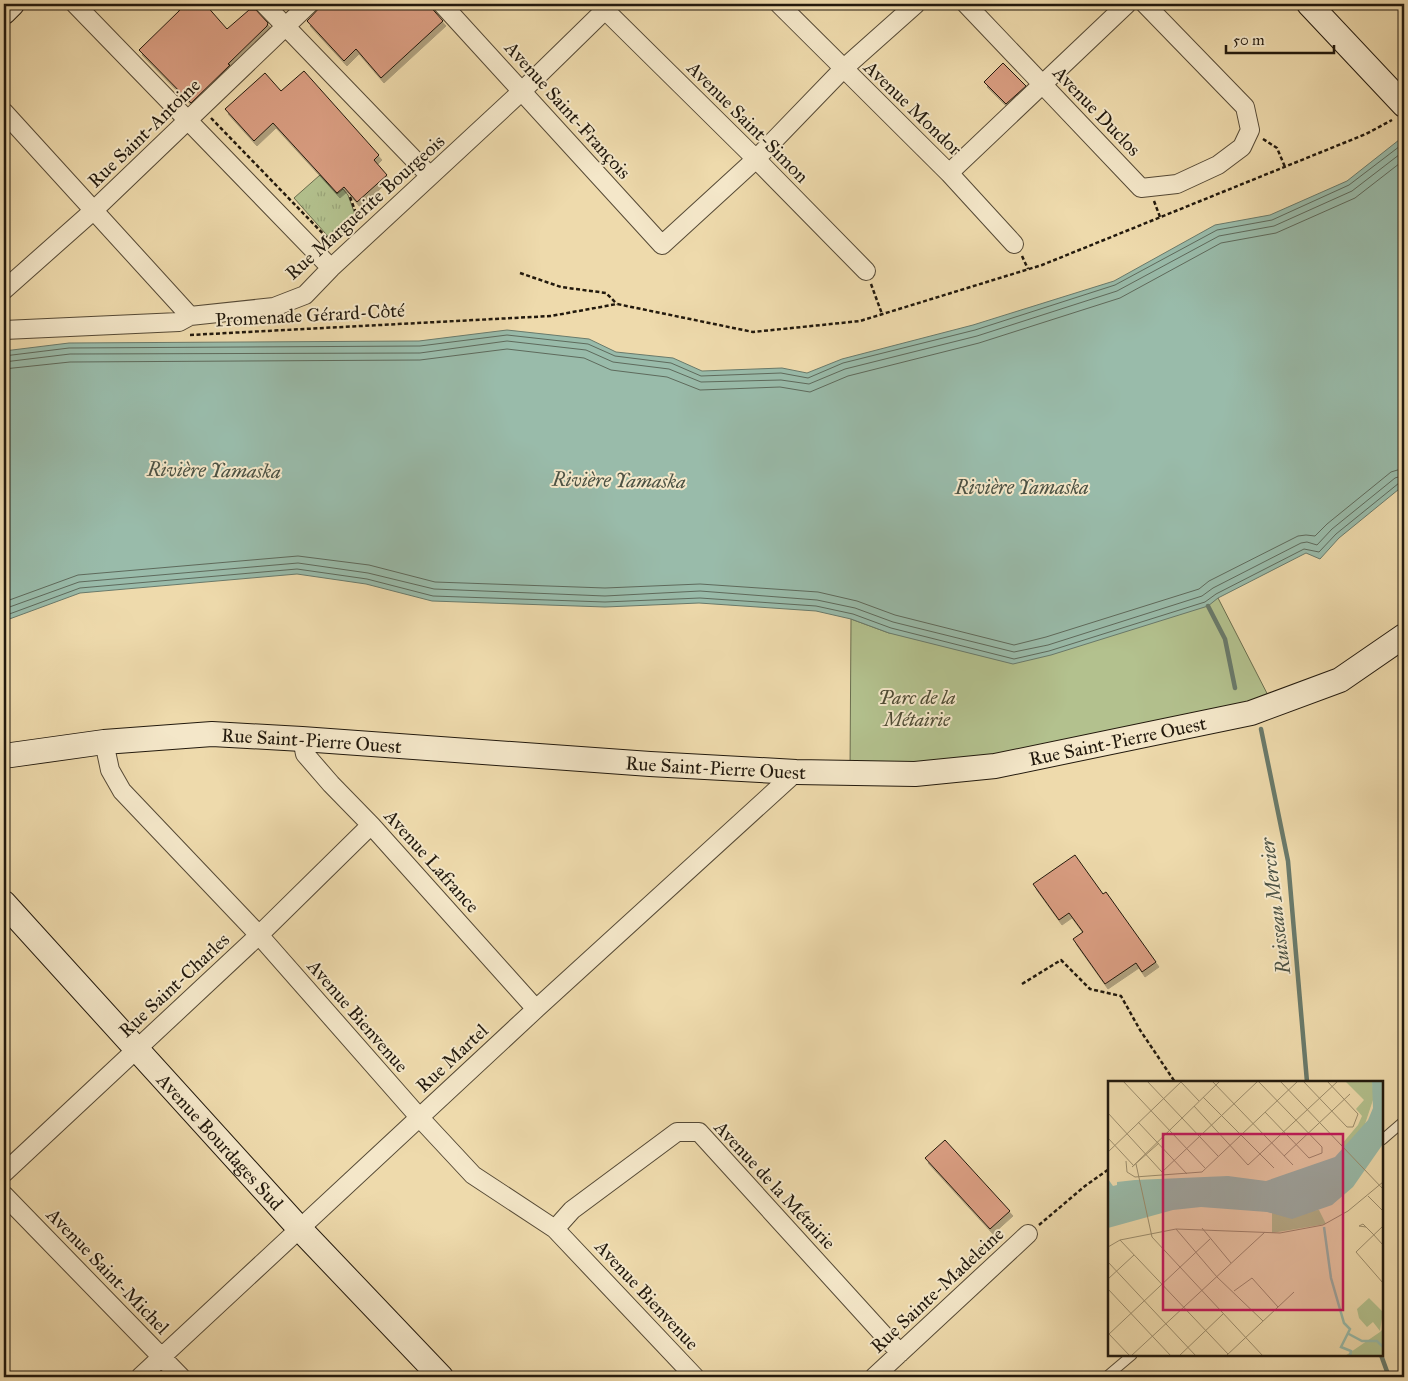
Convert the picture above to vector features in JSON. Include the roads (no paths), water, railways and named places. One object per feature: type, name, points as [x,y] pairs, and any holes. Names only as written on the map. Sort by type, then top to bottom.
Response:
[{"type":"street","points":[[4,12],[12,4]]},
{"type":"street","points":[[75,4],[195,114],[331,268]]},
{"type":"street","points":[[264,4],[430,176]]},
{"type":"street","name":"Rue Saint-Antoine","points":[[4,290],[93,211],[310,4]]},
{"type":"street","name":"Avenue Saint-François","points":[[442,4],[662,245],[756,158]]},
{"type":"street","name":"Avenue Mondor","points":[[779,4],[949,173],[1018,250]]},
{"type":"street","points":[[756,158],[843,69],[916,4]]},
{"type":"street","name":"Avenue Duclos","points":[[966,4],[1141,188],[1177,184],[1218,165],[1242,147],[1250,130],[1245,107],[1145,4]]},
{"type":"street","points":[[949,173],[1127,4]]},
{"type":"street","points":[[1309,4],[1403,104]]},
{"type":"street","name":"Rue Marguerite Bourgeois","points":[[4,330],[179,322],[190,316],[274,307],[305,295],[331,268],[522,91],[605,6]]},
{"type":"street","name":"Avenue Saint-Simon","points":[[605,6],[866,271]]},
{"type":"street","points":[[4,112],[190,316]]},
{"type":"street","name":"Rue Saint-Pierre Ouest","points":[[4,756],[104,742],[212,734],[650,764],[796,772],[915,774],[995,766],[1251,713],[1340,680],[1404,636]]},
{"type":"street","name":"Avenue Lafrance","points":[[302,739],[305,754],[536,1009]]},
{"type":"street","name":"Avenue Bienvenue","points":[[104,742],[110,770],[122,791],[259,935],[419,1117],[473,1175],[555,1229],[695,1377]]},
{"type":"street","name":"Rue Martel","points":[[140,1377],[536,1009],[796,772]]},
{"type":"street","name":"Rue Saint-Charles","points":[[4,1173],[259,935],[371,825]]},
{"type":"street","name":"Avenue Bourdages Sud","points":[[4,903],[299,1228],[442,1377]]},
{"type":"street","name":"Avenue de la Métairie","points":[[555,1229],[572,1210],[677,1132],[699,1132],[900,1353]]},
{"type":"street","name":"Avenue Saint-Michel","points":[[4,1195],[181,1377]]},
{"type":"street","name":"Rue Sainte-Madeleine","points":[[874,1377],[1028,1234]]},
{"type":"lane","points":[[1383,1139],[1404,1120]]},
{"type":"lane","points":[[1106,1377],[1131,1356]]},
{"type":"water","name":"Rivière Yamaska","points":[[1404,136],[1404,485],[1339,538],[1320,559],[1306,553],[1218,598],[1208,606],[1051,655],[1013,664],[889,633],[851,619],[816,611],[699,603],[605,607],[432,601],[366,584],[297,574],[80,593],[4,621],[4,351],[69,343],[419,341],[507,330],[589,339],[616,352],[673,358],[702,371],[782,368],[807,373],[842,359],[973,325],[1114,281],[1215,225],[1270,215],[1347,181]]},
{"type":"waterway","name":"Ruisseau Mercier","points":[[1208,606],[1225,639],[1235,688]]},
{"type":"waterway","name":"Ruisseau Mercier","points":[[1261,729],[1288,861],[1307,1081]]},
{"type":"waterway","name":"Ruisseau Mercier","points":[[1381,1356],[1389,1377]]},
{"type":"park label","name":"Parc de la Métairie","points":[[917,708]]}]
